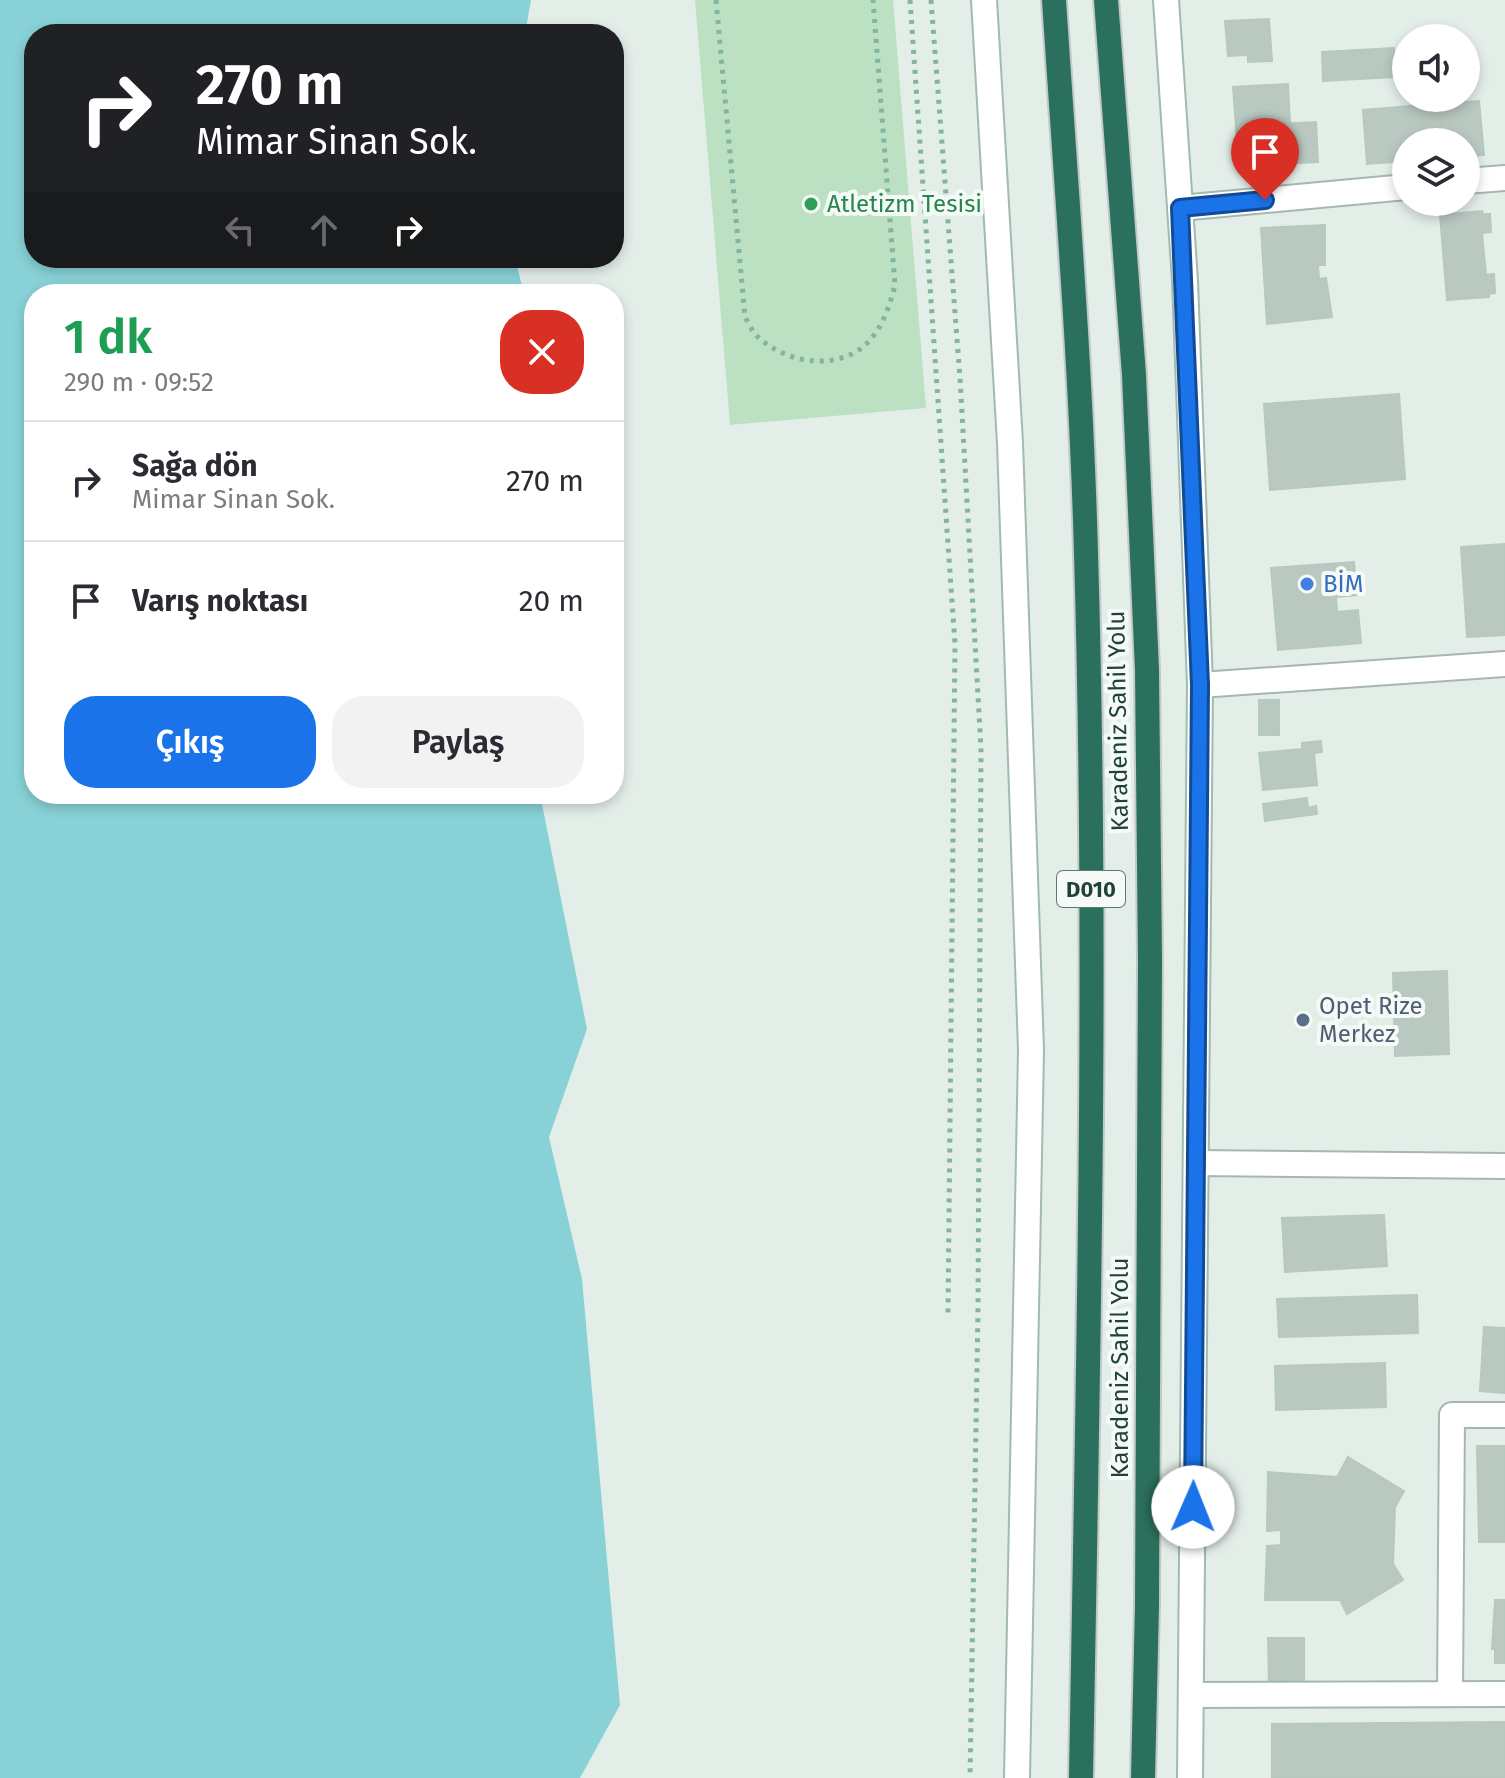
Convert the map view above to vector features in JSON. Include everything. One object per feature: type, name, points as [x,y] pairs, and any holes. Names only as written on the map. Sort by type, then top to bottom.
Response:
[{"type":"highway","name":"Karadeniz Sahil Yolu","points":[[1054,0],[1086,551],[1090,781],[1091,1251],[1081,1778]]},
{"type":"highway","name":"Karadeniz Sahil Yolu","points":[[1106,0],[1134,375],[1147,670],[1150,976],[1147,1605],[1143,1778]]},
{"type":"street","points":[[984,0],[1010,443],[1031,1050],[1017,1778]]},
{"type":"street","points":[[1166,0],[1180,208],[1200,685],[1190,1778]]},
{"type":"street","points":[[1480,180],[1505,178]]},
{"type":"street","points":[[1180,208],[1392,188]]},
{"type":"street","points":[[1200,685],[1505,664]]},
{"type":"street","points":[[1196,1163],[1505,1166]]},
{"type":"street","points":[[1450,1694],[1452,1415],[1505,1415]]},
{"type":"street","points":[[1191,1695],[1505,1694]]},
{"type":"path","points":[[716,0],[745,317],[756,336],[775,349],[801,359],[821,362],[859,349],[877,331],[889,310],[895,285],[873,0]]},
{"type":"path","points":[[910,0],[955,644],[948,1315]]},
{"type":"path","points":[[931,0],[960,378],[981,749],[978,1293],[970,1778]]},
{"type":"green space","name":"Atletizm Tesisi","points":[[695,0],[893,0],[926,408],[730,425]]},
{"type":"water","points":[[0,0],[531,0],[527,24],[24,24],[24,268],[518,268],[522,284],[24,284],[24,804],[542,804],[587,1029],[549,1137],[582,1279],[620,1705],[580,1778],[0,1778]]},
{"type":"building","points":[[1269,19],[1272,61],[1248,62],[1248,55],[1228,56],[1225,21]]},
{"type":"building","points":[[1392,48],[1392,77],[1323,81],[1322,52]]},
{"type":"building","points":[[1288,84],[1290,123],[1236,126],[1233,87]]},
{"type":"building","points":[[1392,108],[1392,112],[1423,112],[1424,128],[1392,128],[1392,162],[1367,164],[1363,110]]},
{"type":"building","points":[[1423,112],[1480,112],[1484,155],[1480,155],[1480,128],[1424,128]]},
{"type":"building","points":[[1316,122],[1318,162],[1238,166],[1236,126]]},
{"type":"building","points":[[1480,211],[1490,214],[1491,232],[1482,233],[1486,275],[1494,274],[1495,293],[1489,294],[1489,297],[1447,300],[1440,216],[1480,216]]},
{"type":"building","points":[[1325,225],[1325,265],[1318,265],[1319,279],[1326,278],[1332,317],[1267,324],[1261,228]]},
{"type":"building","points":[[1399,394],[1405,479],[1270,490],[1264,404]]},
{"type":"building","points":[[1505,544],[1505,635],[1467,637],[1461,547]]},
{"type":"building","points":[[1354,562],[1357,595],[1336,597],[1337,612],[1358,610],[1361,643],[1278,650],[1271,568]]},
{"type":"building","points":[[1259,700],[1279,700],[1279,735],[1259,735]]},
{"type":"building","points":[[1321,741],[1322,752],[1314,753],[1317,785],[1263,790],[1259,753],[1302,749],[1302,743]]},
{"type":"building","points":[[1307,798],[1308,808],[1316,806],[1317,814],[1265,821],[1263,804]]},
{"type":"building","points":[[1447,971],[1449,1054],[1395,1056],[1393,973]]},
{"type":"building","points":[[1384,1215],[1387,1266],[1285,1272],[1282,1218]]},
{"type":"building","points":[[1417,1295],[1418,1333],[1279,1337],[1277,1299]]},
{"type":"building","points":[[1484,1327],[1505,1328],[1505,1393],[1480,1391]]},
{"type":"building","points":[[1385,1363],[1386,1407],[1276,1410],[1275,1366]]},
{"type":"building","points":[[1477,1446],[1505,1446],[1505,1542],[1479,1542]]},
{"type":"building","points":[[1348,1457],[1404,1491],[1395,1507],[1393,1564],[1403,1580],[1347,1614],[1340,1600],[1265,1600],[1267,1546],[1281,1545],[1281,1530],[1267,1531],[1268,1472],[1337,1477]]},
{"type":"building","points":[[1495,1600],[1505,1600],[1505,1663],[1495,1663],[1495,1649],[1492,1649]]},
{"type":"building","points":[[1268,1638],[1304,1638],[1304,1687],[1269,1687]]},
{"type":"building","points":[[1505,1722],[1505,1778],[1272,1778],[1272,1724]]},
{"type":"place","name":"Atletizm Tesisi","points":[[811,204]]},
{"type":"place","name":"BİM","points":[[1307,584]]},
{"type":"place","name":"Opet Rize Merkez","points":[[1303,1020]]},
{"type":"route","points":[[1193,1507],[1200,685],[1180,208],[1265,200]]}]
